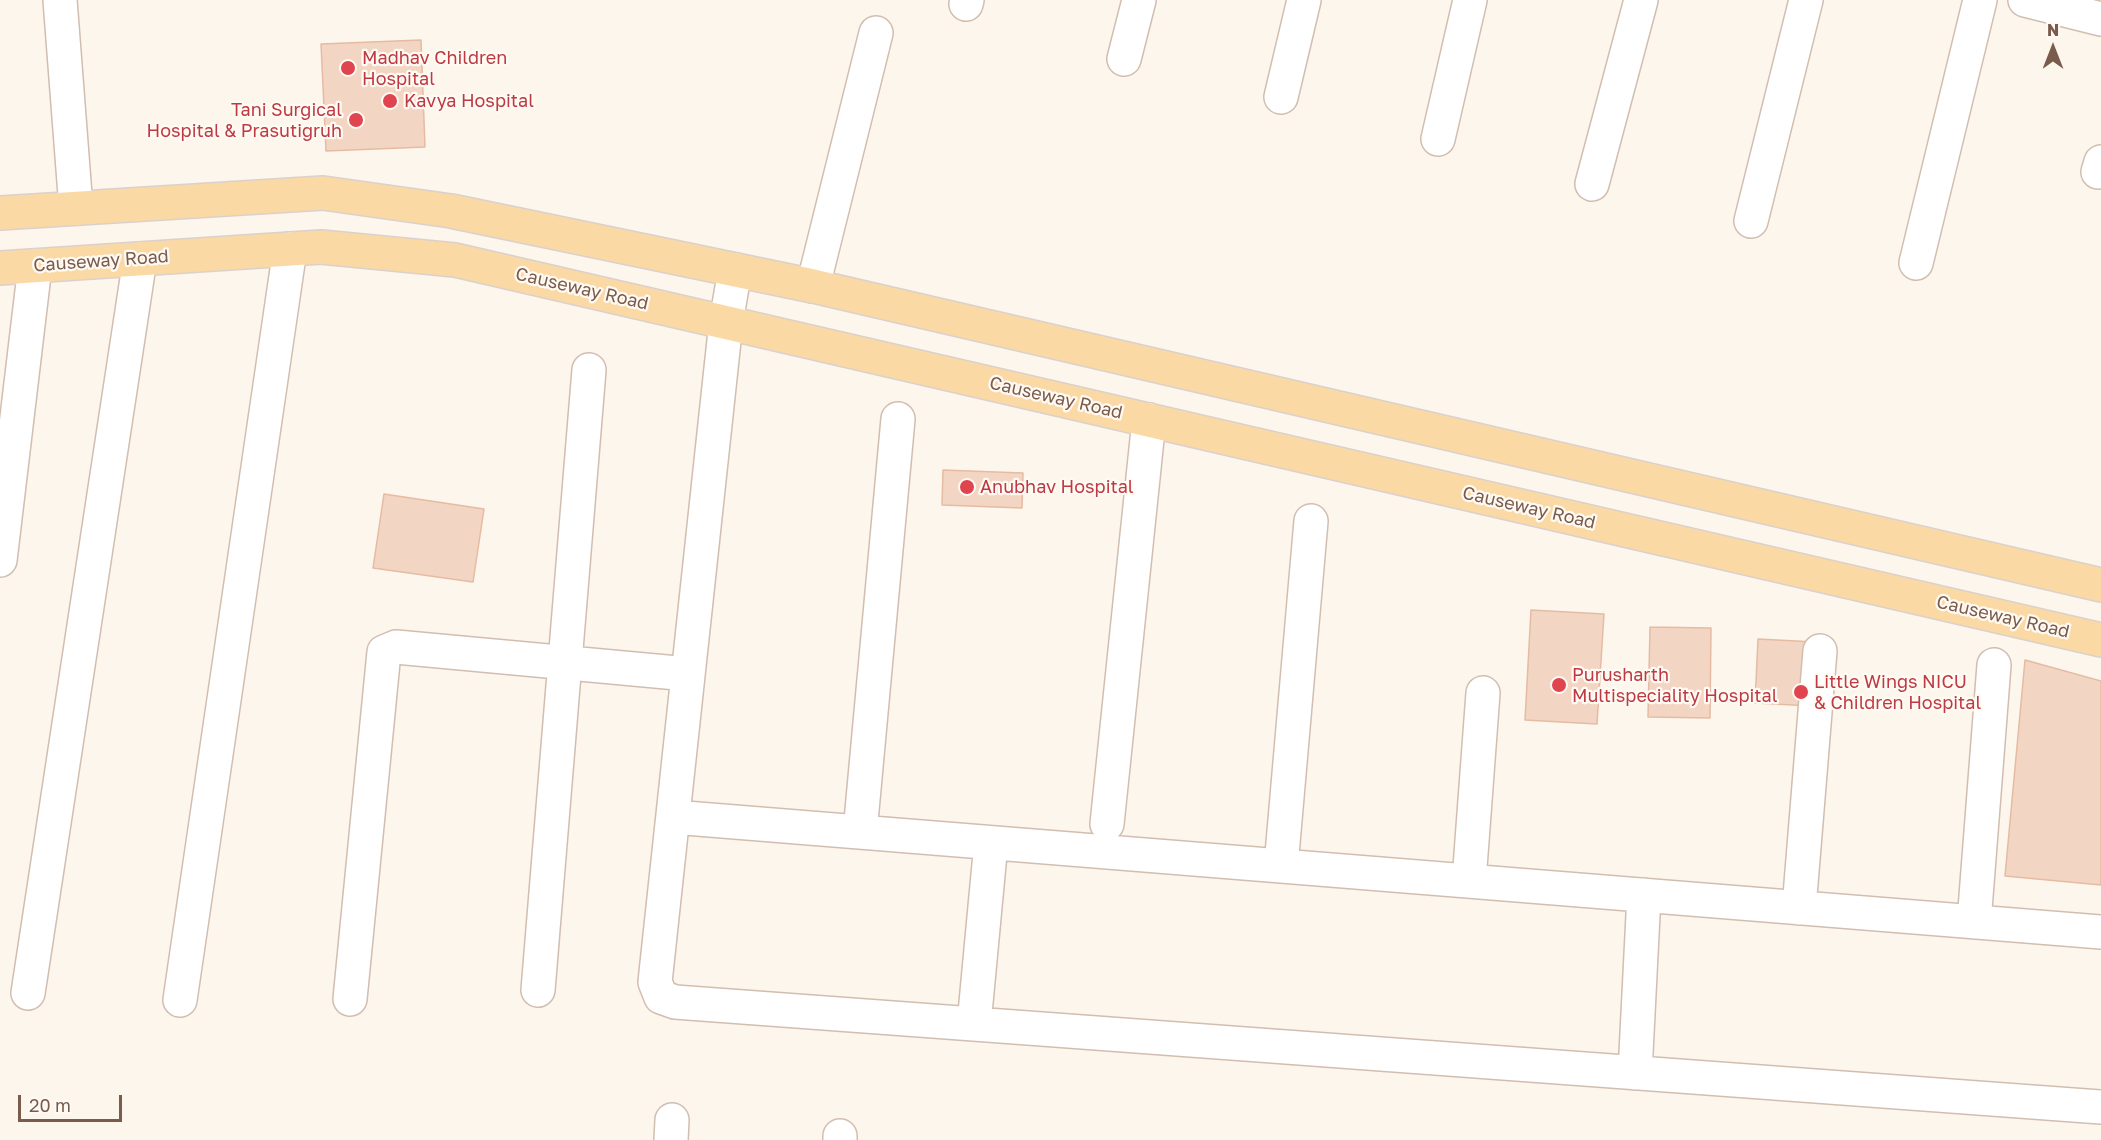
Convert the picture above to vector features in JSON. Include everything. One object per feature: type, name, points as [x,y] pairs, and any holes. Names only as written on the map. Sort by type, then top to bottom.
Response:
[{"type":"main road","points":[[0,213],[323,193],[451,212],[813,286],[2101,585]]},
{"type":"main road","name":"Causeway Road","points":[[0,268],[321,247],[455,260],[2101,640]]},
{"type":"street","points":[[60,0],[76,208]]},
{"type":"street","points":[[1124,59],[1139,0]]},
{"type":"street","points":[[1281,97],[1304,0]]},
{"type":"street","points":[[1438,139],[1470,0]]},
{"type":"street","points":[[1592,184],[1641,0]]},
{"type":"street","points":[[1751,221],[1806,0]]},
{"type":"street","points":[[1916,263],[1980,0]]},
{"type":"street","points":[[2025,0],[2101,19]]},
{"type":"street","points":[[813,286],[876,33]]},
{"type":"street","points":[[180,1000],[290,249]]},
{"type":"street","points":[[28,993],[140,259]]},
{"type":"street","points":[[0,560],[35,266]]},
{"type":"street","points":[[735,270],[726,322],[655,982],[661,996],[675,1002],[2101,1107]]},
{"type":"street","points":[[538,990],[589,370]]},
{"type":"street","points":[[860,832],[898,419]]},
{"type":"street","points":[[1107,824],[1149,420]]},
{"type":"street","points":[[1281,866],[1311,522]]},
{"type":"street","points":[[350,999],[384,652],[396,647],[688,674]]},
{"type":"street","points":[[1800,908],[1820,651]]},
{"type":"street","points":[[1974,922],[1994,665]]},
{"type":"street","points":[[1469,881],[1483,693]]},
{"type":"street","points":[[673,817],[2101,932]]},
{"type":"street","points":[[974,1024],[991,843]]},
{"type":"street","points":[[1635,1073],[1644,895]]},
{"type":"building","points":[[421,40],[425,147],[326,151],[321,44]]},
{"type":"building","points":[[943,470],[1023,473],[1022,508],[942,505]]},
{"type":"building","points":[[384,494],[484,509],[473,582],[373,568]]},
{"type":"building","points":[[1531,610],[1604,614],[1597,724],[1525,720]]},
{"type":"building","points":[[1650,627],[1711,628],[1710,718],[1648,717]]},
{"type":"building","points":[[1758,639],[1815,642],[1812,706],[1755,703]]},
{"type":"building","points":[[2025,660],[2101,681],[2101,885],[2005,876]]},
{"type":"place","name":"Madhav Children Hospital","points":[[348,68]]},
{"type":"place","name":"Kavya Hospital","points":[[390,101]]},
{"type":"place","name":"Tani Surgical Hospital & Prasutigruh","points":[[356,120]]},
{"type":"place","name":"Anubhav Hospital","points":[[967,487]]},
{"type":"place","name":"Purusharth Multispeciality Hospital","points":[[1559,685]]},
{"type":"place","name":"Little Wings NICU & Children Hospital","points":[[1801,692]]}]
